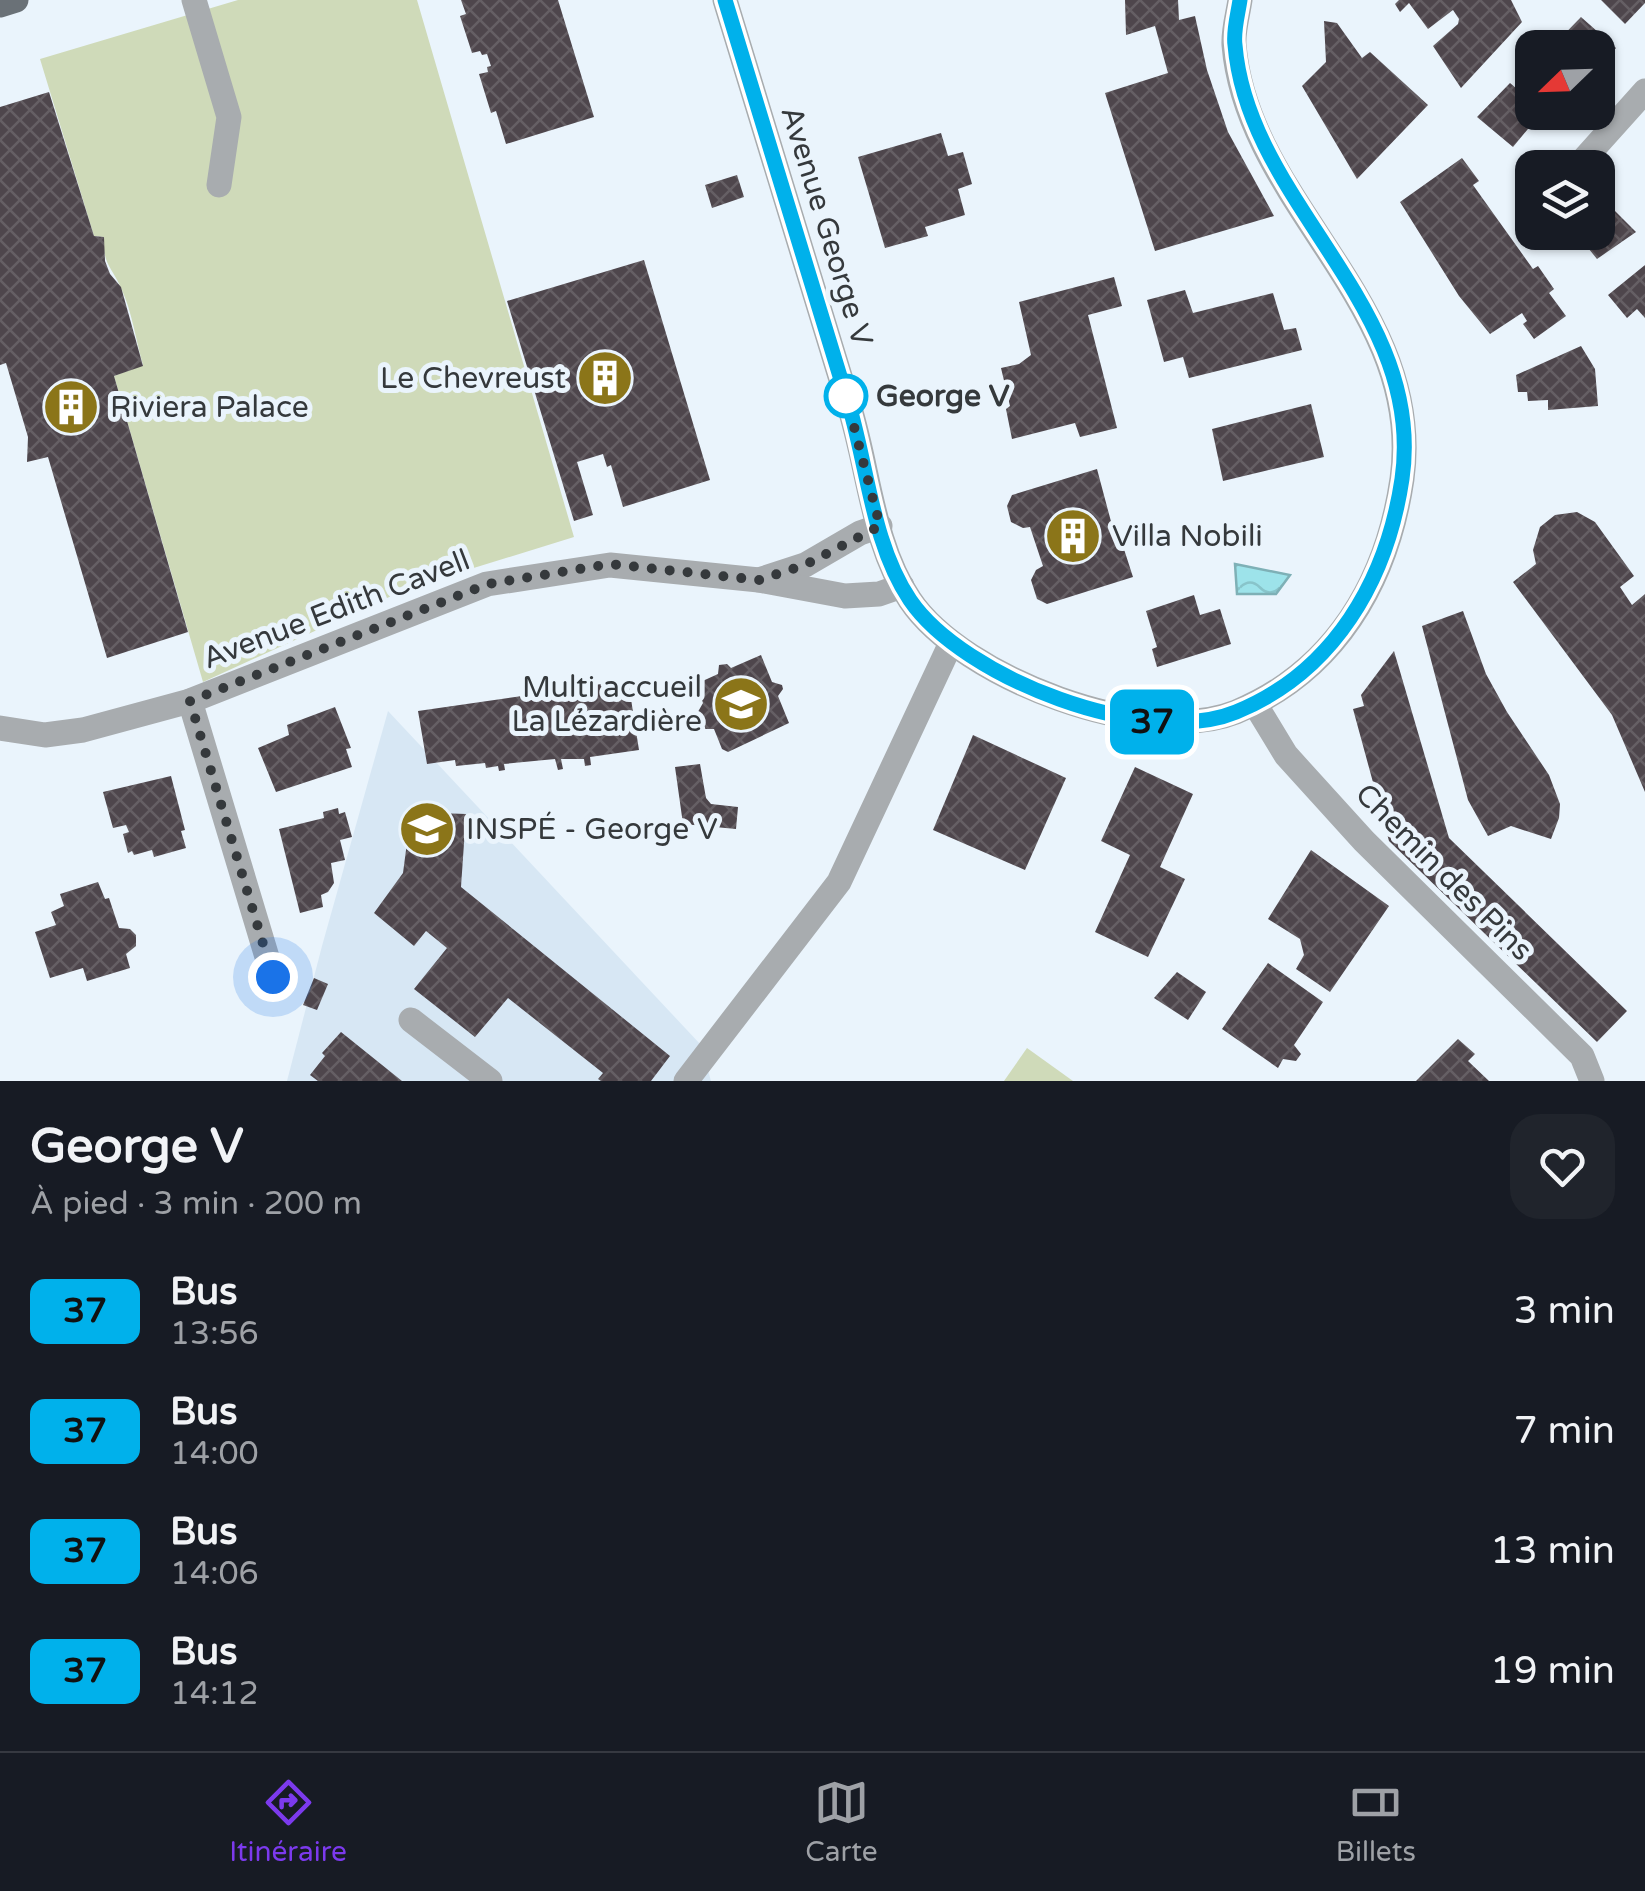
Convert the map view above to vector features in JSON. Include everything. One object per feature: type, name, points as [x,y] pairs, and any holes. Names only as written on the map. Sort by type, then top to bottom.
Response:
[{"type":"main road","points":[[0,5],[16,0]]},
{"type":"street","points":[[194,0],[228,117],[220,185]]},
{"type":"street","name":"Avenue George V","points":[[725,0],[855,426],[880,526],[902,586],[925,620],[951,643],[1055,699],[1143,722],[1186,724],[1222,718],[1255,704],[1318,661],[1345,630],[1364,598],[1393,521],[1402,475],[1403,427],[1394,378],[1372,321],[1282,176],[1258,130],[1242,84],[1234,42],[1240,0]]},
{"type":"street","points":[[1592,150],[1645,91]]},
{"type":"street","name":"Avenue Edith Cavell","points":[[759,580],[805,565],[880,526]]},
{"type":"street","name":"Avenue Edith Cavell","points":[[0,728],[45,735],[82,730],[190,701],[488,584],[610,564],[759,580],[845,596],[879,594],[902,586]]},
{"type":"street","points":[[686,1081],[839,882],[951,643]]},
{"type":"street","points":[[190,701],[273,977]]},
{"type":"street","name":"Chemin des Pins","points":[[1255,704],[1286,755],[1364,842],[1582,1056],[1592,1081]]},
{"type":"street","points":[[411,1020],[490,1081]]},
{"type":"shaded area","name":"INSPÉ - George V","points":[[388,711],[701,1045],[711,1081],[287,1081]]},
{"type":"green space","points":[[238,0],[417,0],[574,537],[409,588],[203,682],[114,376],[143,365],[131,316],[106,259],[104,237],[94,236],[40,59]]},
{"type":"green space","points":[[1027,1048],[1073,1081],[1004,1081]]},
{"type":"water","points":[[1235,564],[1290,575],[1276,594],[1237,594]]},
{"type":"building","points":[[461,0],[558,0],[594,117],[506,144],[479,74],[488,72],[487,67],[491,66],[487,54],[472,53],[460,16],[466,14]]},
{"type":"building","points":[[1125,0],[1178,0],[1179,20],[1195,16],[1207,70],[1228,132],[1274,216],[1155,251],[1105,93],[1168,73],[1155,26],[1126,35]]},
{"type":"building","points":[[1399,0],[1511,0],[1522,22],[1461,88],[1433,46],[1458,24],[1453,10],[1428,29],[1409,3],[1400,12],[1395,4]]},
{"type":"building","points":[[1601,0],[1645,0],[1645,3],[1625,24]]},
{"type":"building","points":[[1581,17],[1596,30],[1568,30]]},
{"type":"building","points":[[1324,21],[1337,23],[1362,58],[1370,52],[1428,105],[1357,179],[1302,86],[1326,62]]},
{"type":"building","points":[[1510,83],[1515,87],[1515,130],[1527,130],[1513,147],[1477,117]]},
{"type":"building","name":"Riviera Palace","points":[[49,92],[94,236],[104,237],[105,261],[121,287],[143,366],[114,376],[188,632],[107,658],[48,457],[27,462],[28,437],[6,363],[0,365],[0,107]]},
{"type":"building","points":[[941,133],[948,156],[963,152],[972,184],[958,189],[965,215],[925,227],[928,236],[885,248],[858,157]]},
{"type":"building","points":[[1462,158],[1479,181],[1473,185],[1515,244],[1515,250],[1519,250],[1533,269],[1538,266],[1554,289],[1549,293],[1566,316],[1534,339],[1523,324],[1527,321],[1522,313],[1490,334],[1459,296],[1400,202]]},
{"type":"building","points":[[737,175],[744,197],[712,208],[705,185]]},
{"type":"building","points":[[1615,211],[1636,232],[1615,247]]},
{"type":"building","points":[[1590,250],[1610,250],[1597,259]]},
{"type":"building","name":"Le Chevreust","points":[[644,260],[710,480],[623,507],[611,465],[607,467],[603,454],[577,462],[593,515],[574,521],[507,301]]},
{"type":"building","points":[[1645,265],[1645,318],[1637,309],[1627,318],[1608,295]]},
{"type":"building","points":[[1114,277],[1122,306],[1088,315],[1117,428],[1080,437],[1075,423],[1012,439],[1006,409],[1010,406],[1001,368],[1019,364],[1031,355],[1019,302]]},
{"type":"building","points":[[1185,290],[1193,313],[1273,293],[1284,330],[1296,328],[1302,350],[1189,378],[1183,357],[1164,362],[1147,300]]},
{"type":"building","points":[[1581,346],[1595,369],[1598,406],[1548,410],[1548,400],[1528,401],[1527,392],[1518,392],[1516,375]]},
{"type":"building","points":[[1311,404],[1324,457],[1223,481],[1212,429]]},
{"type":"building","name":"Villa Nobili","points":[[1097,469],[1117,544],[1122,543],[1133,577],[1047,604],[1037,599],[1031,580],[1043,566],[1030,527],[1011,522],[1007,506],[1012,495]]},
{"type":"building","points":[[1577,512],[1595,522],[1634,576],[1620,587],[1632,605],[1645,594],[1645,792],[1612,715],[1513,582],[1536,564],[1533,550],[1540,527],[1555,515]]},
{"type":"building","points":[[1194,595],[1200,615],[1220,609],[1231,644],[1157,667],[1152,649],[1157,647],[1146,611]]},
{"type":"building","points":[[1463,611],[1486,674],[1549,775],[1560,804],[1551,839],[1511,826],[1488,836],[1468,800],[1422,626]]},
{"type":"building","points":[[1394,651],[1449,838],[1627,1011],[1597,1042],[1389,841],[1353,709],[1364,706],[1361,695]]},
{"type":"building","name":"Multi accueil La Lézardière","points":[[761,655],[772,682],[782,685],[778,696],[789,723],[728,752],[722,749],[714,729],[704,729],[696,722],[703,703],[696,684],[718,674],[719,665],[731,668]]},
{"type":"building","points":[[628,680],[639,750],[590,757],[591,765],[585,766],[584,759],[561,759],[563,769],[558,770],[555,759],[504,764],[505,770],[499,771],[498,766],[486,768],[485,763],[456,766],[455,760],[427,764],[418,711],[536,694],[536,685],[554,683],[555,691]]},
{"type":"building","points":[[335,707],[351,748],[346,749],[352,767],[276,792],[258,748],[289,735],[287,725]]},
{"type":"building","points":[[973,735],[1066,778],[1025,870],[933,830]]},
{"type":"building","points":[[700,764],[706,798],[711,804],[738,807],[736,829],[683,824],[675,767]]},
{"type":"building","points":[[1135,767],[1193,794],[1160,867],[1185,879],[1148,957],[1095,932],[1130,855],[1101,841]]},
{"type":"building","points":[[171,776],[186,848],[154,857],[152,850],[128,853],[123,834],[129,832],[126,825],[113,828],[103,792]]},
{"type":"building","points":[[338,808],[339,814],[345,812],[352,837],[340,840],[345,860],[331,863],[334,883],[321,895],[323,907],[300,913],[279,829],[324,818],[323,812]]},
{"type":"building","points":[[411,812],[466,814],[461,887],[670,1056],[651,1081],[601,1081],[598,1079],[603,1073],[508,998],[475,1037],[414,989],[447,948],[426,931],[414,946],[374,913],[403,873]]},
{"type":"building","points":[[1311,850],[1389,906],[1330,992],[1296,969],[1304,955],[1300,939],[1268,919]]},
{"type":"building","points":[[98,882],[105,899],[109,898],[119,928],[130,929],[136,935],[136,946],[126,954],[130,968],[87,981],[83,968],[50,978],[35,932],[56,925],[51,912],[64,906],[60,894]]},
{"type":"building","points":[[1268,963],[1323,1002],[1294,1045],[1301,1054],[1296,1061],[1283,1059],[1278,1068],[1222,1029]]},
{"type":"building","points":[[1177,972],[1206,992],[1188,1020],[1154,998]]},
{"type":"building","points":[[314,978],[328,984],[317,1010],[303,1005]]},
{"type":"building","points":[[341,1032],[402,1081],[318,1081],[310,1075],[325,1056],[322,1053]]},
{"type":"building","points":[[1458,1039],[1475,1054],[1468,1061],[1489,1081],[1416,1081]]},
{"type":"bus line","name":"37","points":[[725,0],[860,444],[888,555],[910,599],[925,620],[951,643],[1055,699],[1143,722],[1186,724],[1222,718],[1255,704],[1318,661],[1345,630],[1379,564],[1402,475],[1403,427],[1394,378],[1372,321],[1282,176],[1258,130],[1242,84],[1234,42],[1240,0]]},
{"type":"place","name":"Le Chevreust","points":[[605,378]]},
{"type":"place","name":"George V","points":[[846,396]]},
{"type":"place","name":"Riviera Palace","points":[[71,407]]},
{"type":"place","name":"Villa Nobili","points":[[1073,536]]},
{"type":"place","name":"Multi accueil La Lézardière","points":[[741,704]]},
{"type":"place","name":"INSPÉ - George V","points":[[427,829]]},
{"type":"route","points":[[273,977],[190,701],[488,584],[610,564],[759,580],[805,565],[860,533],[880,526],[846,396]]}]
